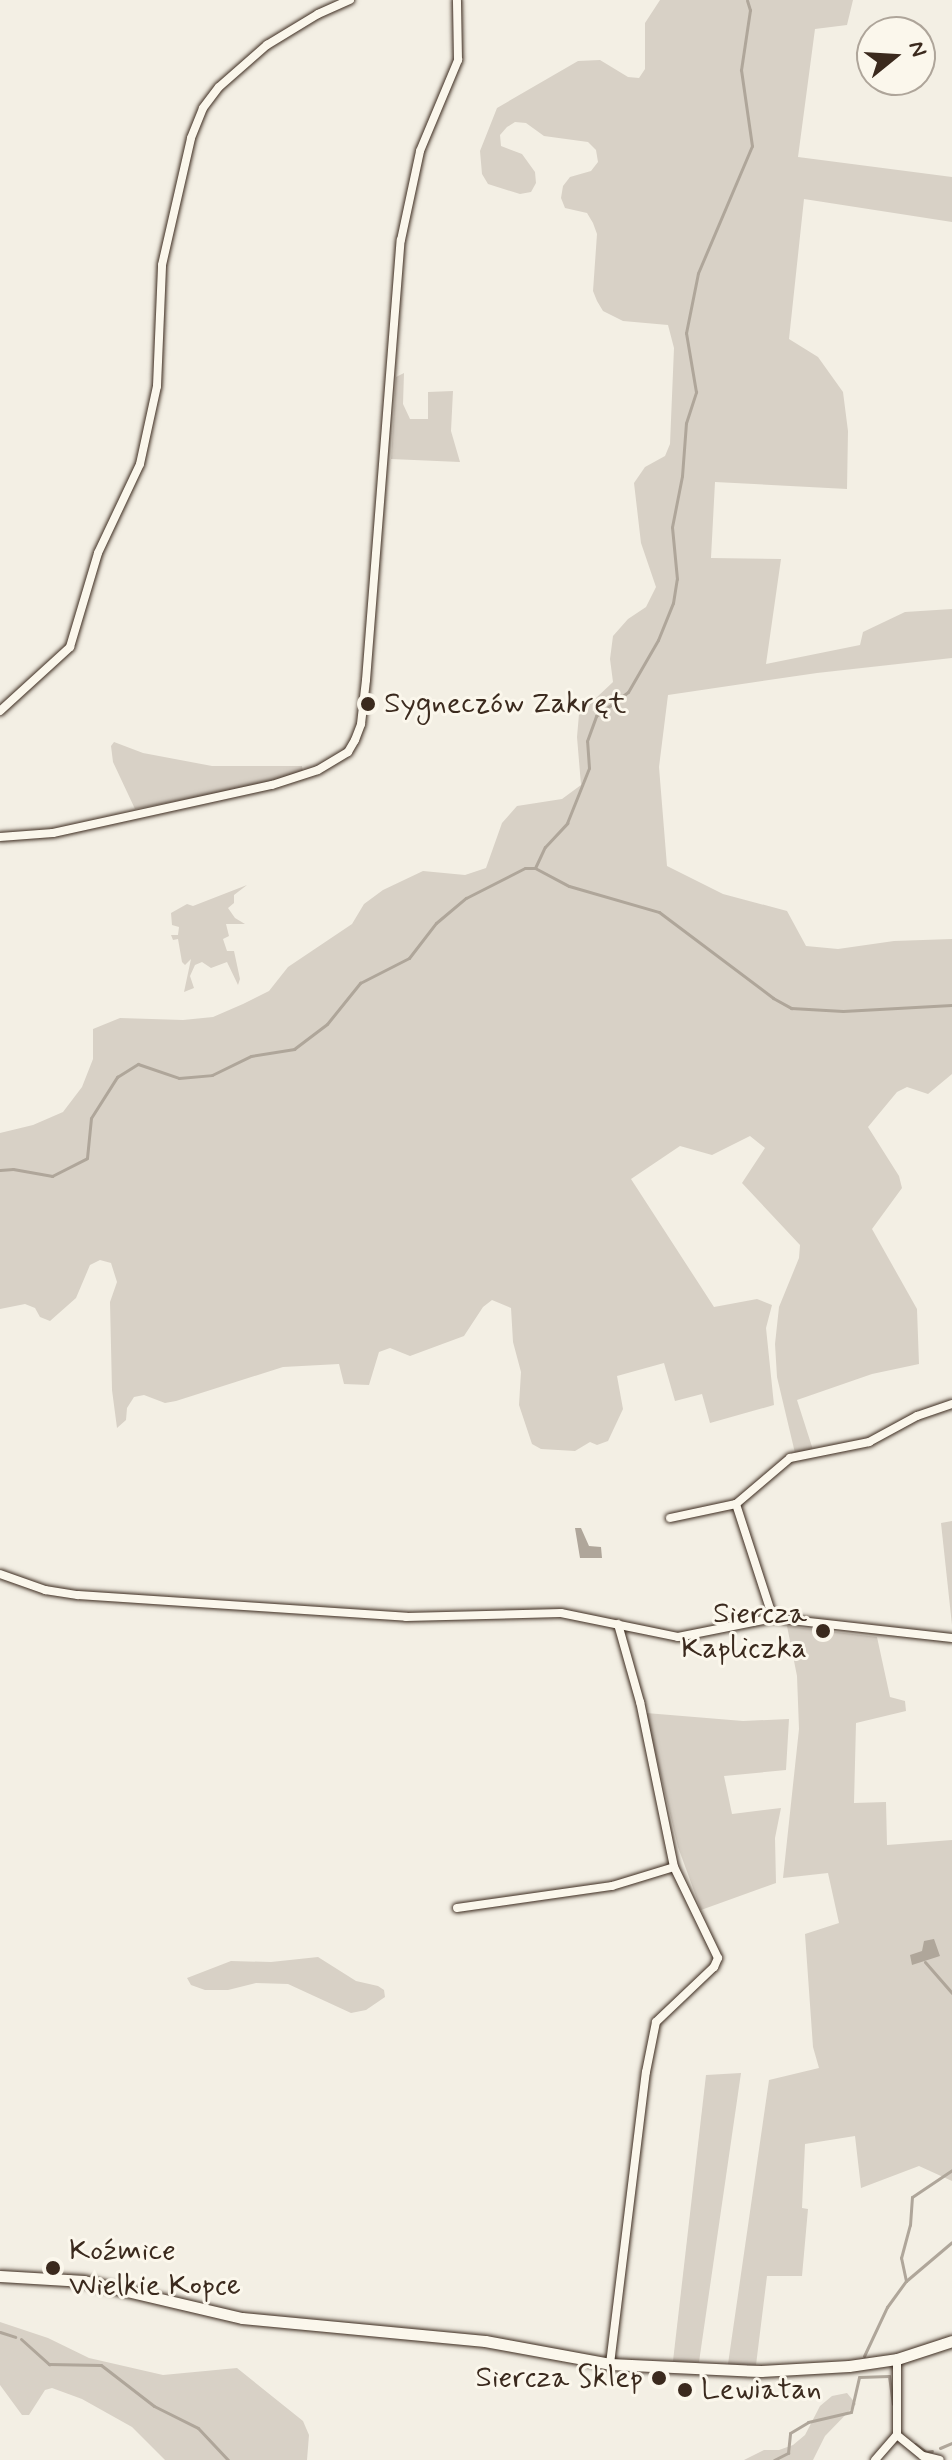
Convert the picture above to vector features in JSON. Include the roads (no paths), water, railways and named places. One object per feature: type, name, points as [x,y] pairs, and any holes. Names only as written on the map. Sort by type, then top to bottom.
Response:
[{"type":"street","points":[[0,711],[70,647],[80,623],[98,553],[140,464],[157,386],[164,252],[191,138],[203,108],[219,87],[267,45],[318,14],[350,0]]},
{"type":"street","points":[[0,837],[53,833],[272,785],[328,765],[348,752],[355,740],[361,724],[366,680],[401,240],[420,151],[458,60],[457,0]]},
{"type":"street","points":[[670,1518],[736,1504],[790,1458],[806,1458],[869,1442],[917,1416],[952,1404]]},
{"type":"street","points":[[736,1504],[773,1618]]},
{"type":"street","points":[[0,1574],[45,1590],[157,1602],[406,1617],[530,1612],[618,1624],[678,1637],[773,1618],[952,1638]]},
{"type":"street","points":[[610,2364],[646,2072],[656,2022],[714,1967],[718,1958],[674,1867],[640,1702],[618,1624]]},
{"type":"street","points":[[457,1908],[612,1886],[674,1867]]},
{"type":"street","points":[[0,2276],[84,2281],[255,2320],[485,2341],[610,2364],[761,2371],[849,2366],[897,2359],[952,2341]]},
{"type":"street","points":[[875,2460],[897,2435],[897,2359]]},
{"type":"street","points":[[897,2435],[923,2456],[940,2460]]},
{"type":"waterway","points":[[535,868],[545,847],[567,823],[589,768],[587,741],[596,716],[628,692],[658,640],[673,603],[677,579],[672,527],[682,476],[686,423],[696,392],[686,333],[698,273],[752,146],[741,70],[750,10],[747,0]]},
{"type":"waterway","points":[[0,1170],[13,1169],[52,1176],[87,1158],[91,1118],[117,1077],[138,1064],[179,1078],[212,1075],[251,1056],[294,1049],[327,1024],[360,983],[409,958],[436,923],[466,898],[525,868],[535,868],[569,886],[659,912],[773,998],[791,1008],[843,1011],[952,1005]]},
{"type":"waterway","points":[[925,1962],[952,1993]]},
{"type":"waterway","points":[[906,2281],[901,2258],[910,2225],[912,2197],[952,2170]]},
{"type":"waterway","points":[[864,2356],[887,2307],[906,2281],[952,2242]]},
{"type":"waterway","points":[[0,2332],[15,2337]]},
{"type":"waterway","points":[[21,2339],[49,2364],[101,2365],[154,2406],[198,2428],[228,2460]]},
{"type":"waterway","points":[[774,2460],[788,2453],[790,2433],[808,2422],[851,2412],[859,2377],[889,2376],[893,2404]]},
{"type":"waterway","points":[[940,2448],[952,2443]]},
{"type":"waterway","points":[[915,2444],[926,2452],[932,2451]]},
{"type":"place","name":"Sygneczów Zakręt","points":[[368,704]]},
{"type":"place","name":"Siercza Kapliczka","points":[[823,1631]]},
{"type":"place","name":"Koźmice Wielkie Kopce","points":[[53,2268]]},
{"type":"place","name":"Siercza Sklep","points":[[659,2378]]},
{"type":"place","name":"Lewiatan","points":[[685,2390]]}]
